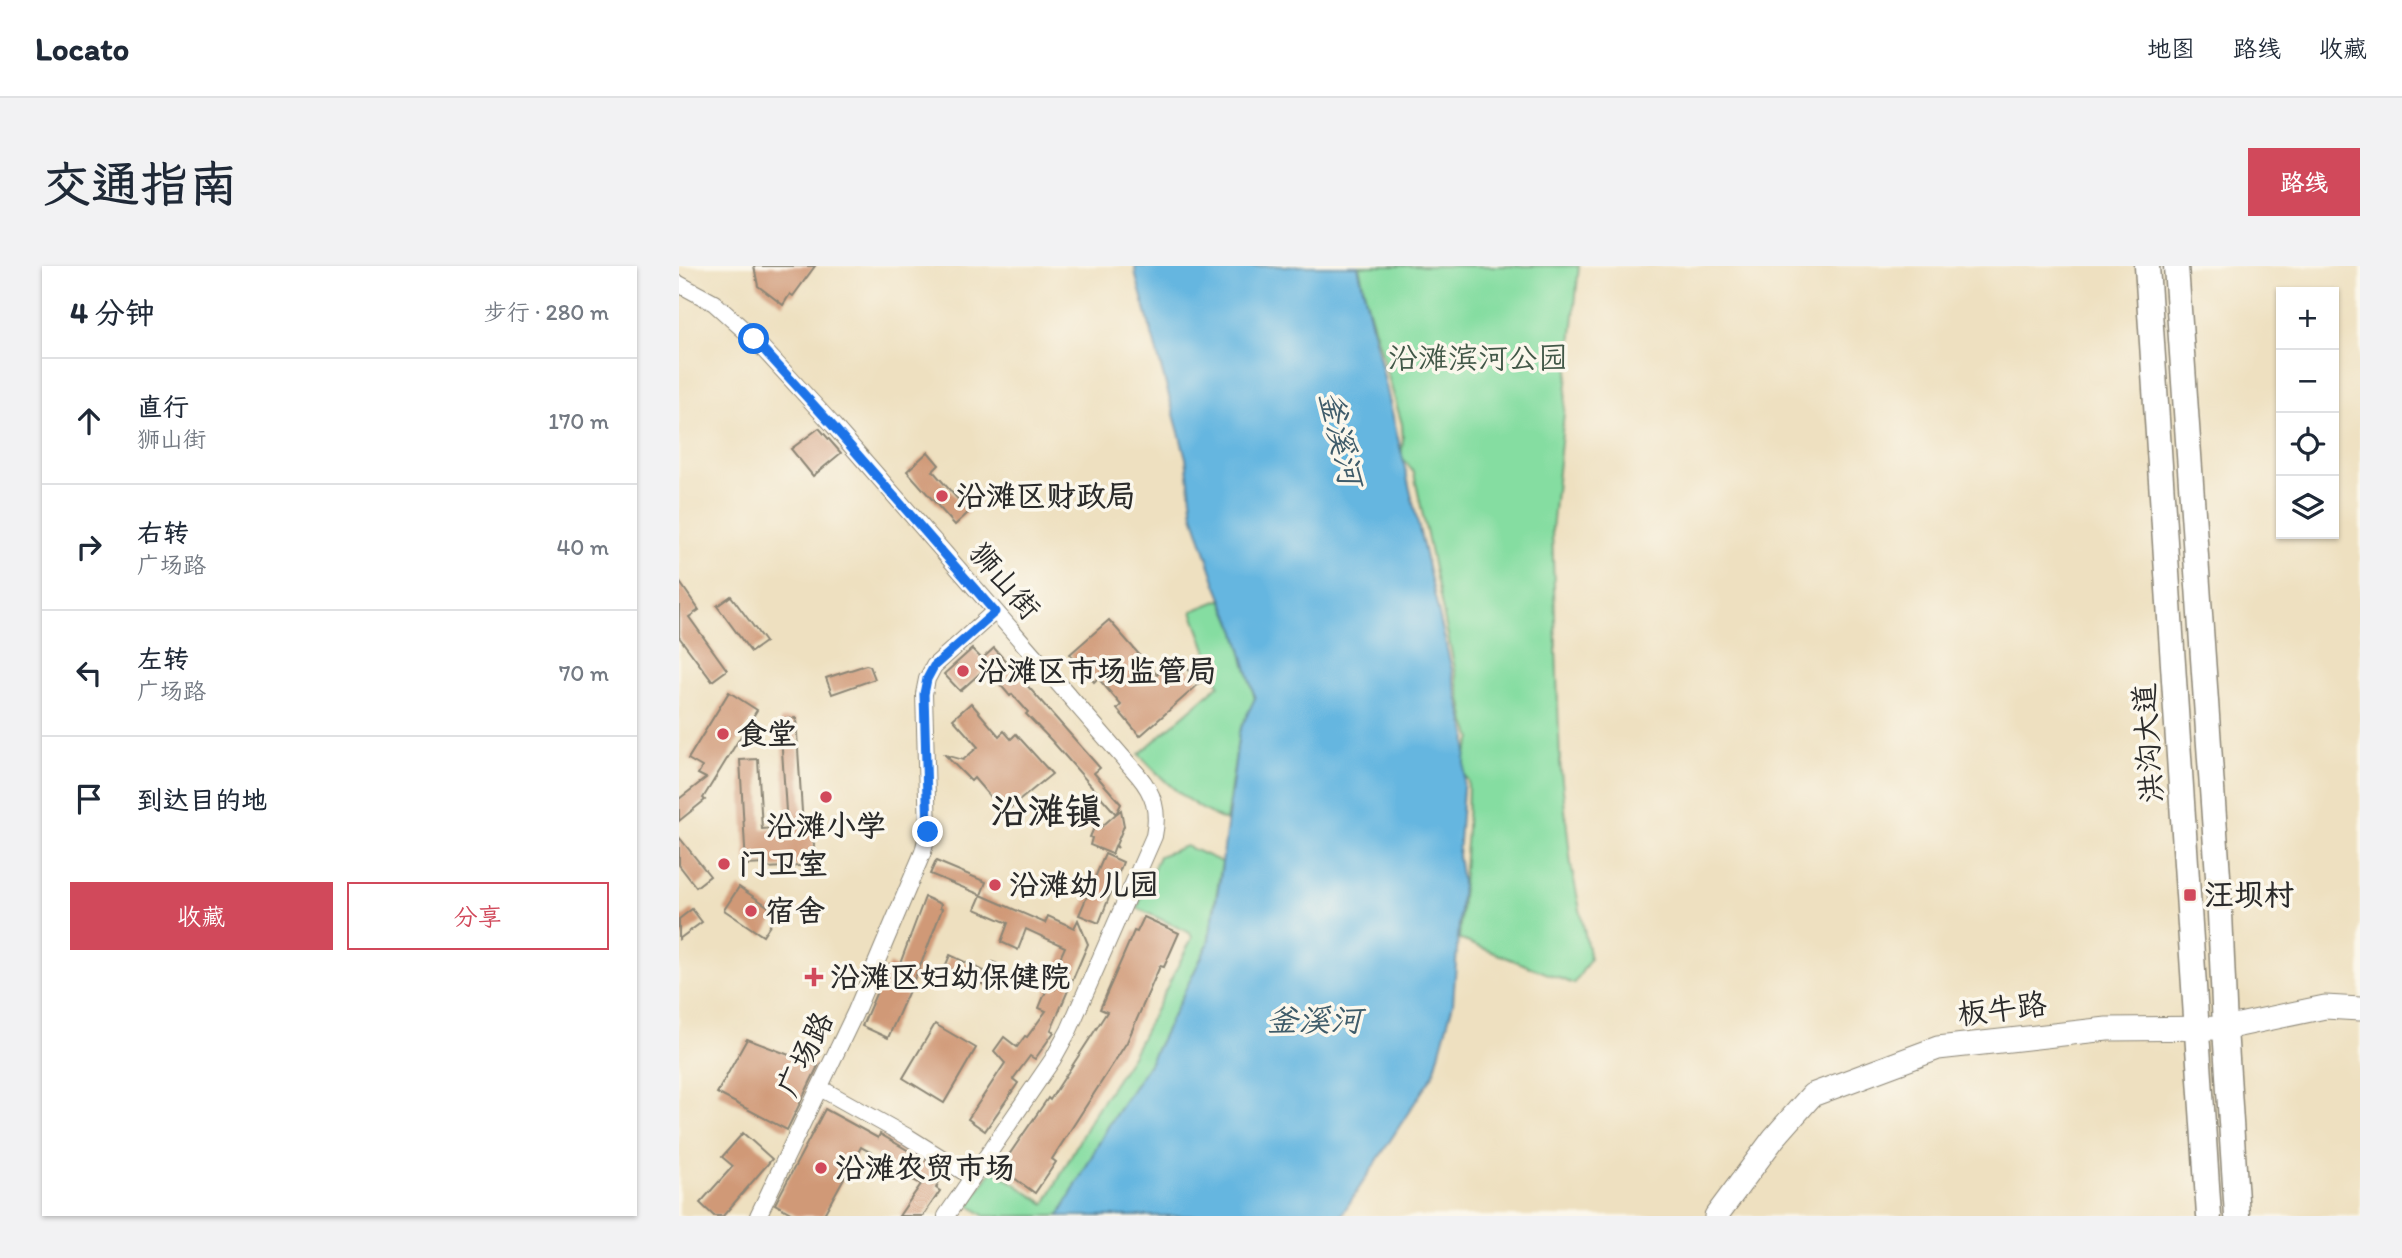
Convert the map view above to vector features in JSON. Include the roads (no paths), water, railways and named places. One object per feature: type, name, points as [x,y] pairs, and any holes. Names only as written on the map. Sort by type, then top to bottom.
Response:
[{"type":"main road","name":"洪沟大道","points":[[2147,266],[2209,1216]]},
{"type":"main road","name":"洪沟大道","points":[[2176,266],[2219,890],[2237,1216]]},
{"type":"main road","name":"板牛路","points":[[1716,1216],[1774,1138],[1812,1095],[1938,1048],[2107,1029],[2225,1028],[2325,1007],[2360,1009]]},
{"type":"street","name":"狮山街","points":[[679,284],[714,303],[754,339],[842,436],[1148,788],[1157,810],[1154,835],[1069,1030],[1053,1059],[946,1216]]},
{"type":"street","name":"广场路","points":[[758,1216],[855,1013],[923,852],[928,832],[924,694],[927,679],[934,666],[995,612]]},
{"type":"street","points":[[820,1088],[908,1137],[972,1177]]},
{"type":"water","name":"釜溪河","points":[[1135,266],[1358,266],[1467,735],[1458,856],[1462,882],[1453,1003],[1434,1073],[1341,1216],[1059,1216],[1110,1123],[1149,1064],[1208,944],[1220,879],[1239,732],[1255,698],[1236,632],[1216,584],[1193,515],[1186,458]]},
{"type":"place","name":"沿滩区财政局","points":[[942,496]]},
{"type":"place","name":"沿滩区市场监管局","points":[[963,671]]},
{"type":"place","name":"食堂","points":[[723,734]]},
{"type":"place","name":"沿滩小学","points":[[826,797]]},
{"type":"place","name":"门卫室","points":[[724,864]]},
{"type":"place","name":"沿滩幼儿园","points":[[995,885]]},
{"type":"place","name":"汪坝村","points":[[2190,895]]},
{"type":"place","name":"宿舍","points":[[751,911]]},
{"type":"place","name":"沿滩区妇幼保健院","points":[[814,977]]},
{"type":"place","name":"沿滩农贸市场","points":[[821,1168]]},
{"type":"district","name":"沿滩镇","points":[[1046,811]]},
{"type":"park label","name":"沿滩滨河公园","points":[[1478,358]]}]
